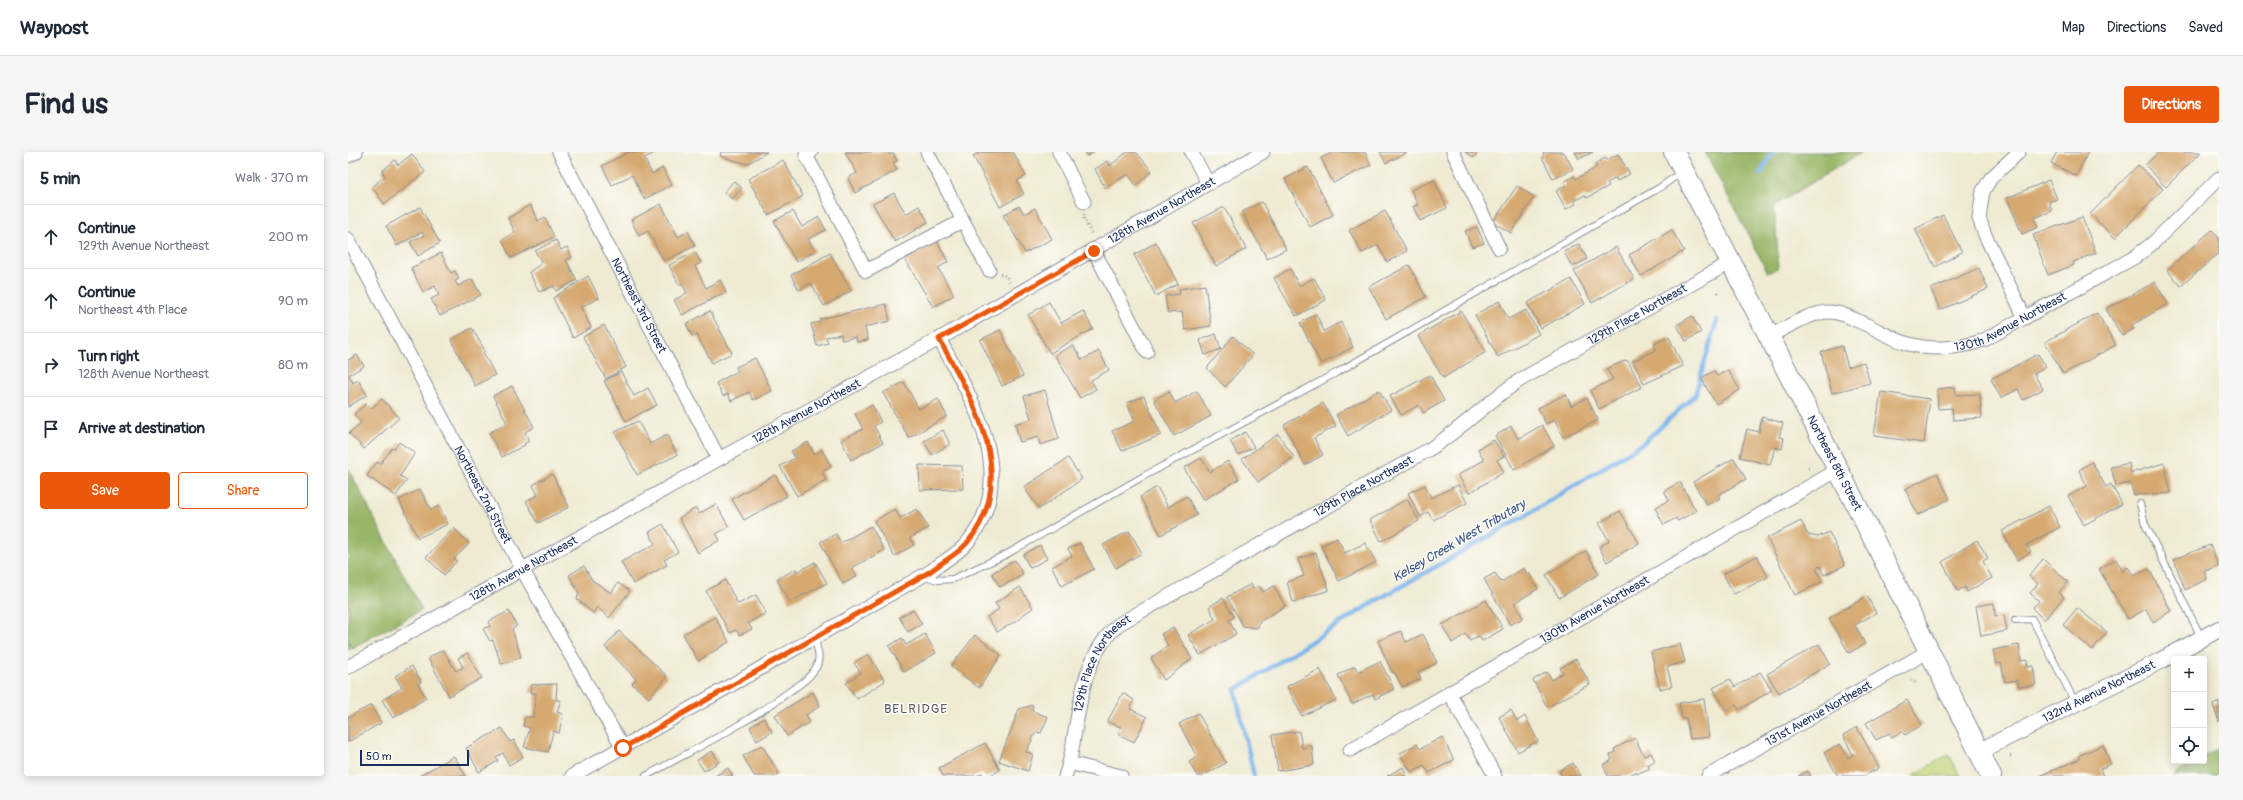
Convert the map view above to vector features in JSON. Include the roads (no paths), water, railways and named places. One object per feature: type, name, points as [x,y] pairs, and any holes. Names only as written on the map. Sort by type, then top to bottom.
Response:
[{"type":"main road","name":"Northeast 8th Street","points":[[1674,152],[1770,336],[1991,776]]},
{"type":"street","points":[[348,156],[356,152]]},
{"type":"street","name":"Northeast 3rd Street","points":[[559,152],[719,459]]},
{"type":"street","points":[[811,152],[806,155],[866,271],[962,221]]},
{"type":"street","points":[[927,152],[989,270]]},
{"type":"street","points":[[1059,152],[1084,202]]},
{"type":"street","points":[[1191,152],[1208,183]]},
{"type":"street","name":"128th Avenue Northeast","points":[[348,667],[719,459],[939,339],[1017,295],[1094,244],[1263,152]]},
{"type":"street","points":[[1453,152],[1499,248]]},
{"type":"street","points":[[2019,152],[1991,178],[1983,191],[1980,204],[1980,218],[1984,235],[2025,318]]},
{"type":"street","name":"130th Avenue Northeast","points":[[1770,336],[1810,316],[1830,312],[1849,317],[1908,344],[1925,346],[1958,346],[1984,340],[2136,257],[2219,178]]},
{"type":"street","name":"Northeast 2nd Street","points":[[348,239],[522,569],[623,748]]},
{"type":"street","points":[[1094,244],[1147,352]]},
{"type":"street","name":"129th Place Northeast","points":[[1069,763],[1081,693],[1088,669],[1107,635],[1119,624],[1428,450],[1458,430],[1497,396],[1520,380],[1731,262]]},
{"type":"street","points":[[572,776],[923,576],[966,544],[986,513],[992,469],[985,434],[975,404],[939,339]]},
{"type":"street","name":"130th Avenue Northeast","points":[[1350,750],[1838,470]]},
{"type":"street","name":"132nd Avenue Northeast","points":[[1978,752],[2219,629]]},
{"type":"street","name":"131st Avenue Northeast","points":[[1708,776],[1929,651]]},
{"type":"street","points":[[1450,692],[1495,776]]},
{"type":"street","points":[[1065,776],[1069,763],[1121,776]]},
{"type":"lane","points":[[923,576],[938,580],[953,579],[1007,554],[1144,476],[1336,373],[1659,188],[1684,171]]},
{"type":"lane","points":[[2140,504],[2145,524],[2202,638]]},
{"type":"lane","points":[[2016,620],[2032,619],[2076,703]]},
{"type":"lane","points":[[646,776],[746,720],[781,698],[810,676],[816,668],[819,658],[814,637]]},
{"type":"waterway","name":"Kelsey Creek West Tributary","points":[[1760,174],[1773,152]]},
{"type":"waterway","name":"Kelsey Creek West Tributary","points":[[1254,776],[1235,690],[1372,603],[1528,514],[1642,444],[1695,395],[1717,320]]},
{"type":"district","name":"BELRIDGE","points":[[916,709]]}]
